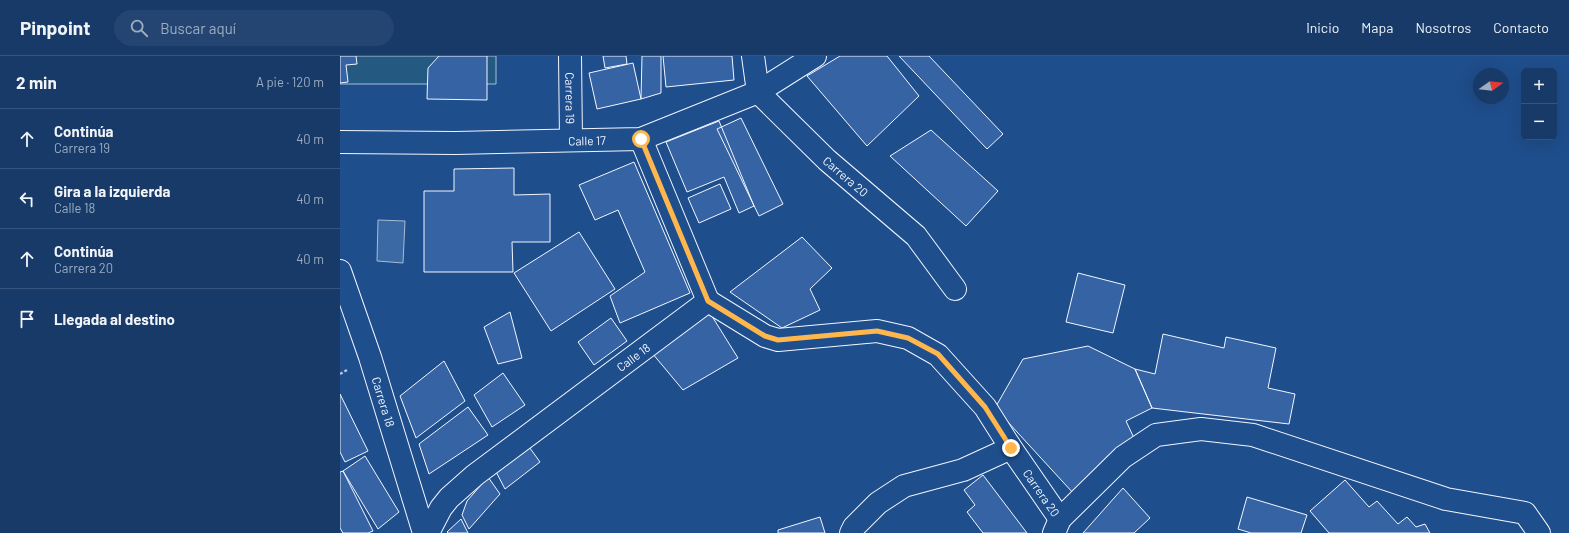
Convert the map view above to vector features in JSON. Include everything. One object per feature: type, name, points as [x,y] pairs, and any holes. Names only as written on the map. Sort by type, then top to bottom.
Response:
[{"type":"street","name":"Carrera 19","points":[[570,56],[571,140]]},
{"type":"street","points":[[753,56],[758,92]]},
{"type":"street","name":"Calle 17","points":[[340,142],[455,143],[641,139],[758,92],[815,56]]},
{"type":"street","name":"Carrera 20","points":[[758,92],[826,160],[916,236],[954,289]]},
{"type":"street","points":[[641,139],[708,301]]},
{"type":"street","name":"Carrera 18","points":[[340,272],[370,357],[424,533]]},
{"type":"street","name":"Carrera 20","points":[[708,301],[765,336],[778,340],[877,331],[908,338],[938,354],[985,407],[1057,526]]},
{"type":"street","name":"Calle 18","points":[[428,533],[445,503],[475,476],[708,301]]},
{"type":"street","points":[[1057,526],[1123,457],[1156,435],[1201,429],[1253,435],[1446,499],[1525,513],[1539,533]]},
{"type":"street","points":[[851,533],[854,527],[878,503],[904,486],[962,470],[1011,448]]},
{"type":"shaded area","points":[[340,56],[496,56],[496,84],[340,84]]},
{"type":"shaded area","points":[[378,220],[405,221],[403,263],[377,261]]},
{"type":"building","points":[[340,56],[356,56],[357,64],[346,65],[348,82],[340,83]]},
{"type":"building","points":[[439,56],[487,56],[487,100],[427,99],[428,68]]},
{"type":"building","points":[[603,56],[626,56],[627,64],[605,68]]},
{"type":"building","points":[[642,56],[661,56],[661,93],[641,99]]},
{"type":"building","points":[[663,56],[732,56],[734,80],[666,87]]},
{"type":"building","points":[[840,56],[887,56],[919,96],[867,146],[807,76]]},
{"type":"building","points":[[899,56],[929,56],[1003,134],[987,149]]},
{"type":"building","points":[[633,63],[641,99],[597,109],[589,73]]},
{"type":"building","points":[[741,118],[783,204],[759,216],[717,129]]},
{"type":"building","points":[[719,121],[754,206],[739,213],[724,177],[687,192],[666,142]]},
{"type":"building","points":[[931,130],[998,191],[966,226],[890,156]]},
{"type":"building","points":[[634,162],[690,293],[620,323],[610,296],[645,272],[618,210],[595,220],[579,185]]},
{"type":"building","points":[[514,168],[514,195],[550,194],[550,242],[512,242],[513,272],[424,272],[424,191],[454,191],[454,169]]},
{"type":"building","points":[[720,184],[731,209],[699,223],[688,198]]},
{"type":"building","points":[[579,232],[615,289],[551,331],[514,273]]},
{"type":"building","points":[[802,237],[832,268],[810,289],[820,310],[782,328],[730,292]]},
{"type":"building","points":[[1078,273],[1125,285],[1113,333],[1066,322]]},
{"type":"building","points":[[510,312],[522,358],[498,364],[484,327]]},
{"type":"building","points":[[710,313],[738,358],[683,390],[652,353]]},
{"type":"building","points":[[611,318],[627,341],[594,365],[578,342]]},
{"type":"building","points":[[1163,334],[1224,348],[1226,337],[1276,348],[1268,388],[1295,394],[1289,424],[1152,408],[1135,369],[1155,374]]},
{"type":"building","points":[[1088,346],[1135,369],[1152,408],[1126,421],[1134,438],[1074,494],[995,408],[1023,359]]},
{"type":"building","points":[[444,361],[465,401],[416,438],[400,396]]},
{"type":"building","points":[[503,373],[525,405],[492,427],[474,395]]},
{"type":"building","points":[[340,394],[368,451],[345,462],[340,452]]},
{"type":"building","points":[[468,407],[488,435],[429,474],[419,444]]},
{"type":"building","points":[[527,444],[540,462],[505,489],[493,466]]},
{"type":"building","points":[[365,456],[399,512],[378,529],[343,471]]},
{"type":"building","points":[[343,471],[373,531],[368,533],[343,533],[340,528],[340,472]]},
{"type":"building","points":[[983,475],[1027,533],[983,533],[967,512],[975,505],[964,490]]},
{"type":"building","points":[[488,477],[500,494],[469,529],[462,515],[467,501]]},
{"type":"building","points":[[1345,480],[1369,507],[1377,501],[1398,524],[1407,517],[1416,527],[1425,524],[1430,533],[1329,533],[1310,511]]},
{"type":"building","points":[[1123,488],[1150,518],[1134,533],[1083,533]]},
{"type":"building","points":[[1247,497],[1307,515],[1301,533],[1251,533],[1238,529]]},
{"type":"building","points":[[820,517],[825,533],[778,533],[778,530]]},
{"type":"building","points":[[461,519],[468,533],[447,532]]},
{"type":"route","points":[[641,139],[708,301],[765,336],[778,340],[877,331],[908,338],[938,354],[985,407],[1011,448]]}]
